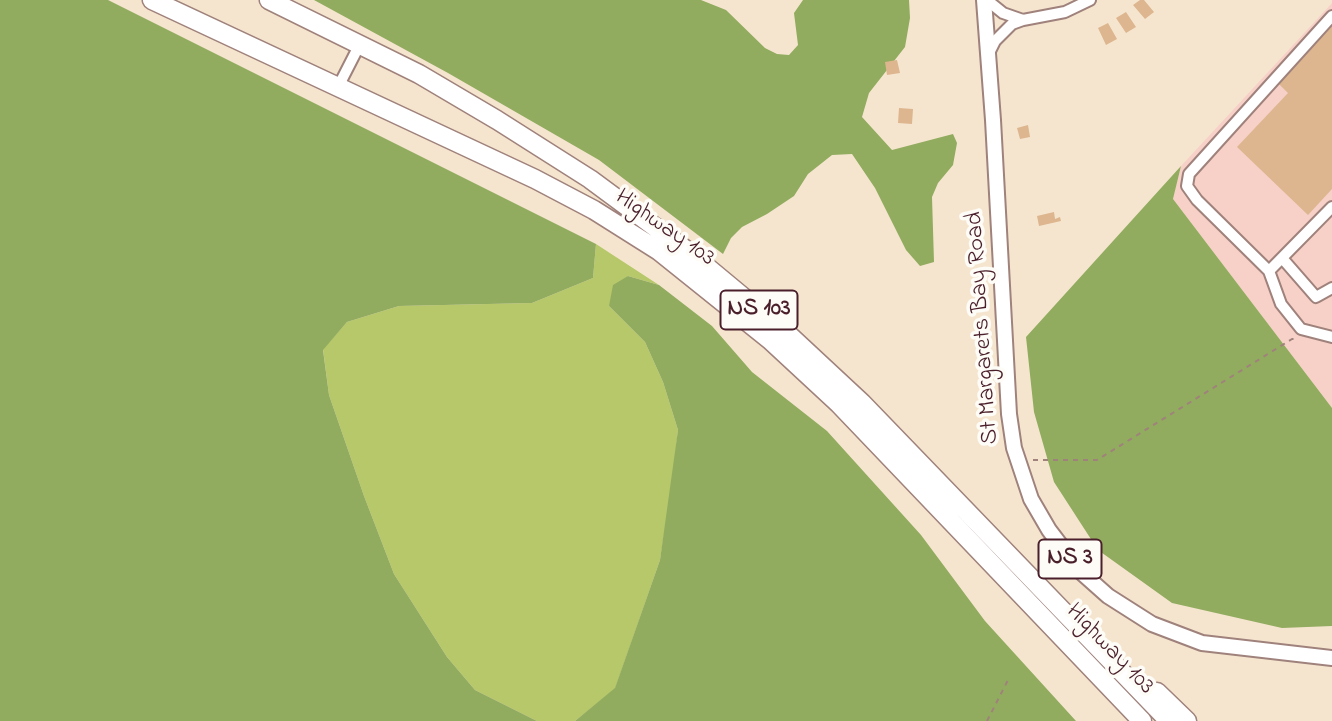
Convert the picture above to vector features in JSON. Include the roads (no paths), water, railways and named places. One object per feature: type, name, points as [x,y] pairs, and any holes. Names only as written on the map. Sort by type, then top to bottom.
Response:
[{"type":"highway","name":"Highway 103","points":[[152,0],[574,199],[637,236],[702,284],[793,360],[862,426],[1142,721]]},
{"type":"highway","name":"Highway 103","points":[[269,0],[436,83],[598,185],[665,234],[814,358],[943,485],[1169,721]]},
{"type":"highway","points":[[943,485],[957,493],[1187,721]]},
{"type":"main road","name":"St Margarets Bay Road","points":[[985,0],[1007,396],[1018,460],[1031,499],[1070,559],[1101,590],[1137,615],[1202,643],[1332,658]]},
{"type":"street","points":[[985,0],[1003,13],[1023,20]]},
{"type":"street","points":[[988,56],[1002,31],[1023,20],[1065,12],[1090,0]]},
{"type":"street","points":[[1331,338],[1301,329],[1281,304],[1269,271],[1197,200],[1187,186],[1189,174],[1332,16]]},
{"type":"street","points":[[338,87],[360,44]]},
{"type":"street","points":[[1269,271],[1332,207]]},
{"type":"street","points":[[1282,258],[1316,297],[1332,288]]}]
